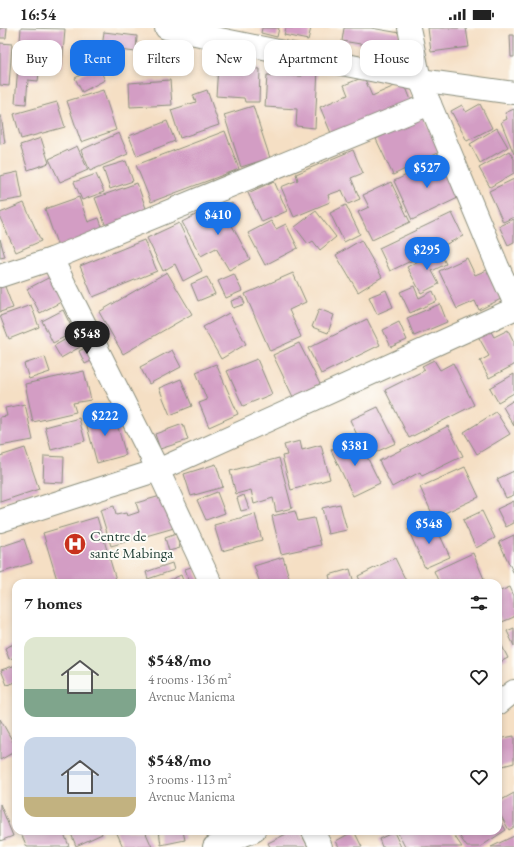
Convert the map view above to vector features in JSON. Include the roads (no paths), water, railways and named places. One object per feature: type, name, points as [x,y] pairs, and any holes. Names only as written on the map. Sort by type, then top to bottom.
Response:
[{"type":"street","points":[[166,28],[420,80],[514,93]]},
{"type":"street","points":[[409,28],[420,80],[514,302]]},
{"type":"street","points":[[0,276],[52,259],[430,104]]},
{"type":"street","points":[[52,259],[158,470],[208,579]]},
{"type":"street","points":[[0,521],[158,470],[514,308]]},
{"type":"street","points":[[502,701],[514,691]]},
{"type":"street","points":[[214,847],[244,835]]},
{"type":"street","points":[[315,835],[321,847]]},
{"type":"place","name":"Centre de santé Mabinga","points":[[75,544]]}]
